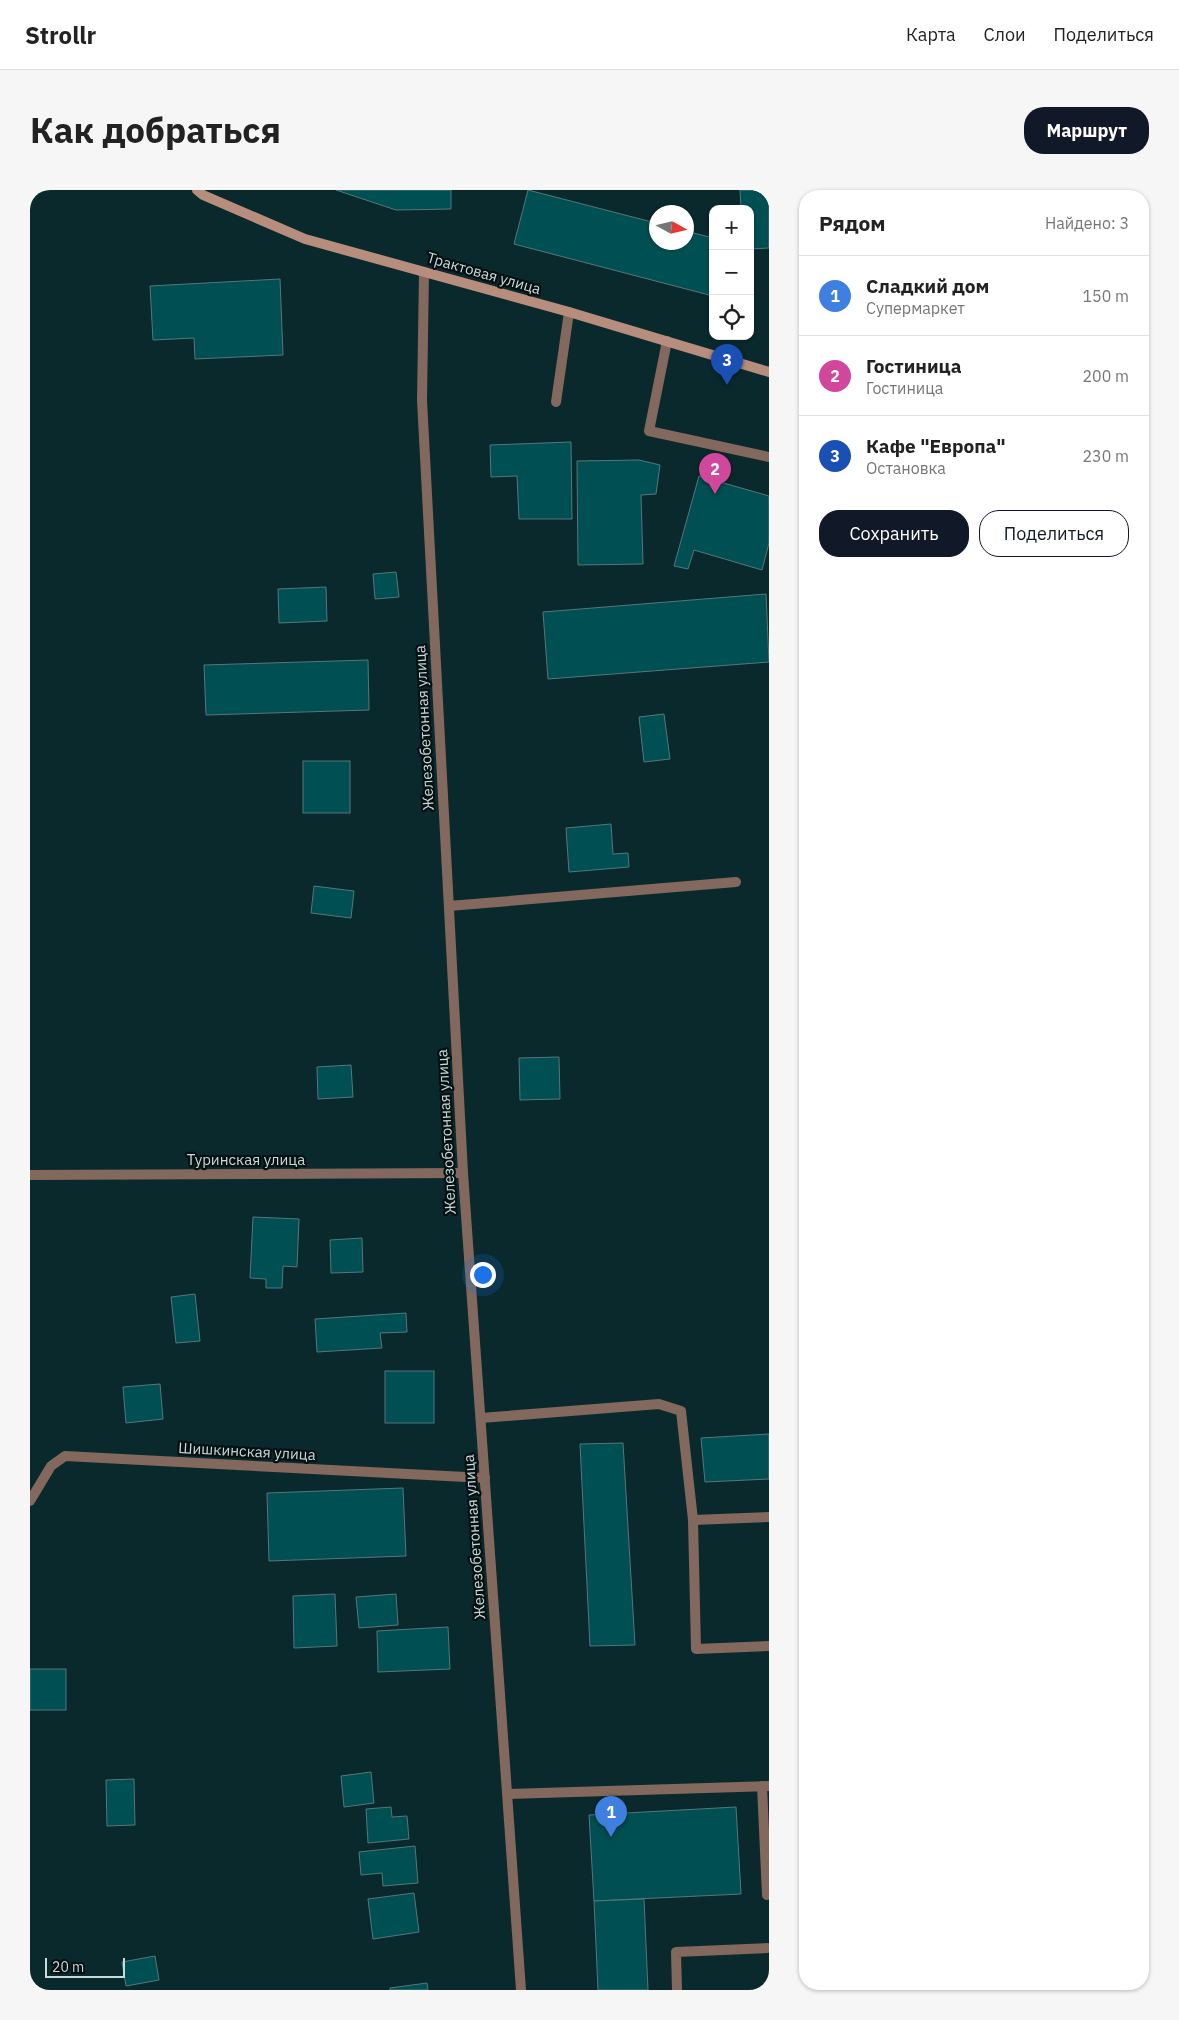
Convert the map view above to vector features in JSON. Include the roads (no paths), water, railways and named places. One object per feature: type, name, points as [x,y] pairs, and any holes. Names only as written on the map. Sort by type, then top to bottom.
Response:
[{"type":"main road","name":"Трактовая улица","points":[[197,190],[203,195],[305,239],[569,312],[769,372]]},
{"type":"street","name":"Железобетонная улица","points":[[424,272],[422,400],[463,1172],[522,1990]]},
{"type":"street","points":[[556,402],[569,312]]},
{"type":"street","points":[[667,342],[649,431],[769,457]]},
{"type":"street","points":[[448,906],[736,882]]},
{"type":"street","name":"Туринская улица","points":[[30,1176],[463,1172]]},
{"type":"street","points":[[481,1418],[659,1404],[681,1411],[693,1520],[696,1649],[769,1646]]},
{"type":"street","name":"Шишкинская улица","points":[[30,1501],[51,1466],[65,1456],[485,1478]]},
{"type":"street","points":[[693,1520],[769,1517]]},
{"type":"street","points":[[508,1794],[765,1786],[767,1895]]},
{"type":"street","points":[[677,1990],[676,1952],[769,1948]]},
{"type":"place","name":"Кафе \"Европа\"","points":[[727,385]]},
{"type":"place","name":"Гостиница","points":[[715,494]]},
{"type":"place","name":"Сладкий дом","points":[[611,1837]]}]
